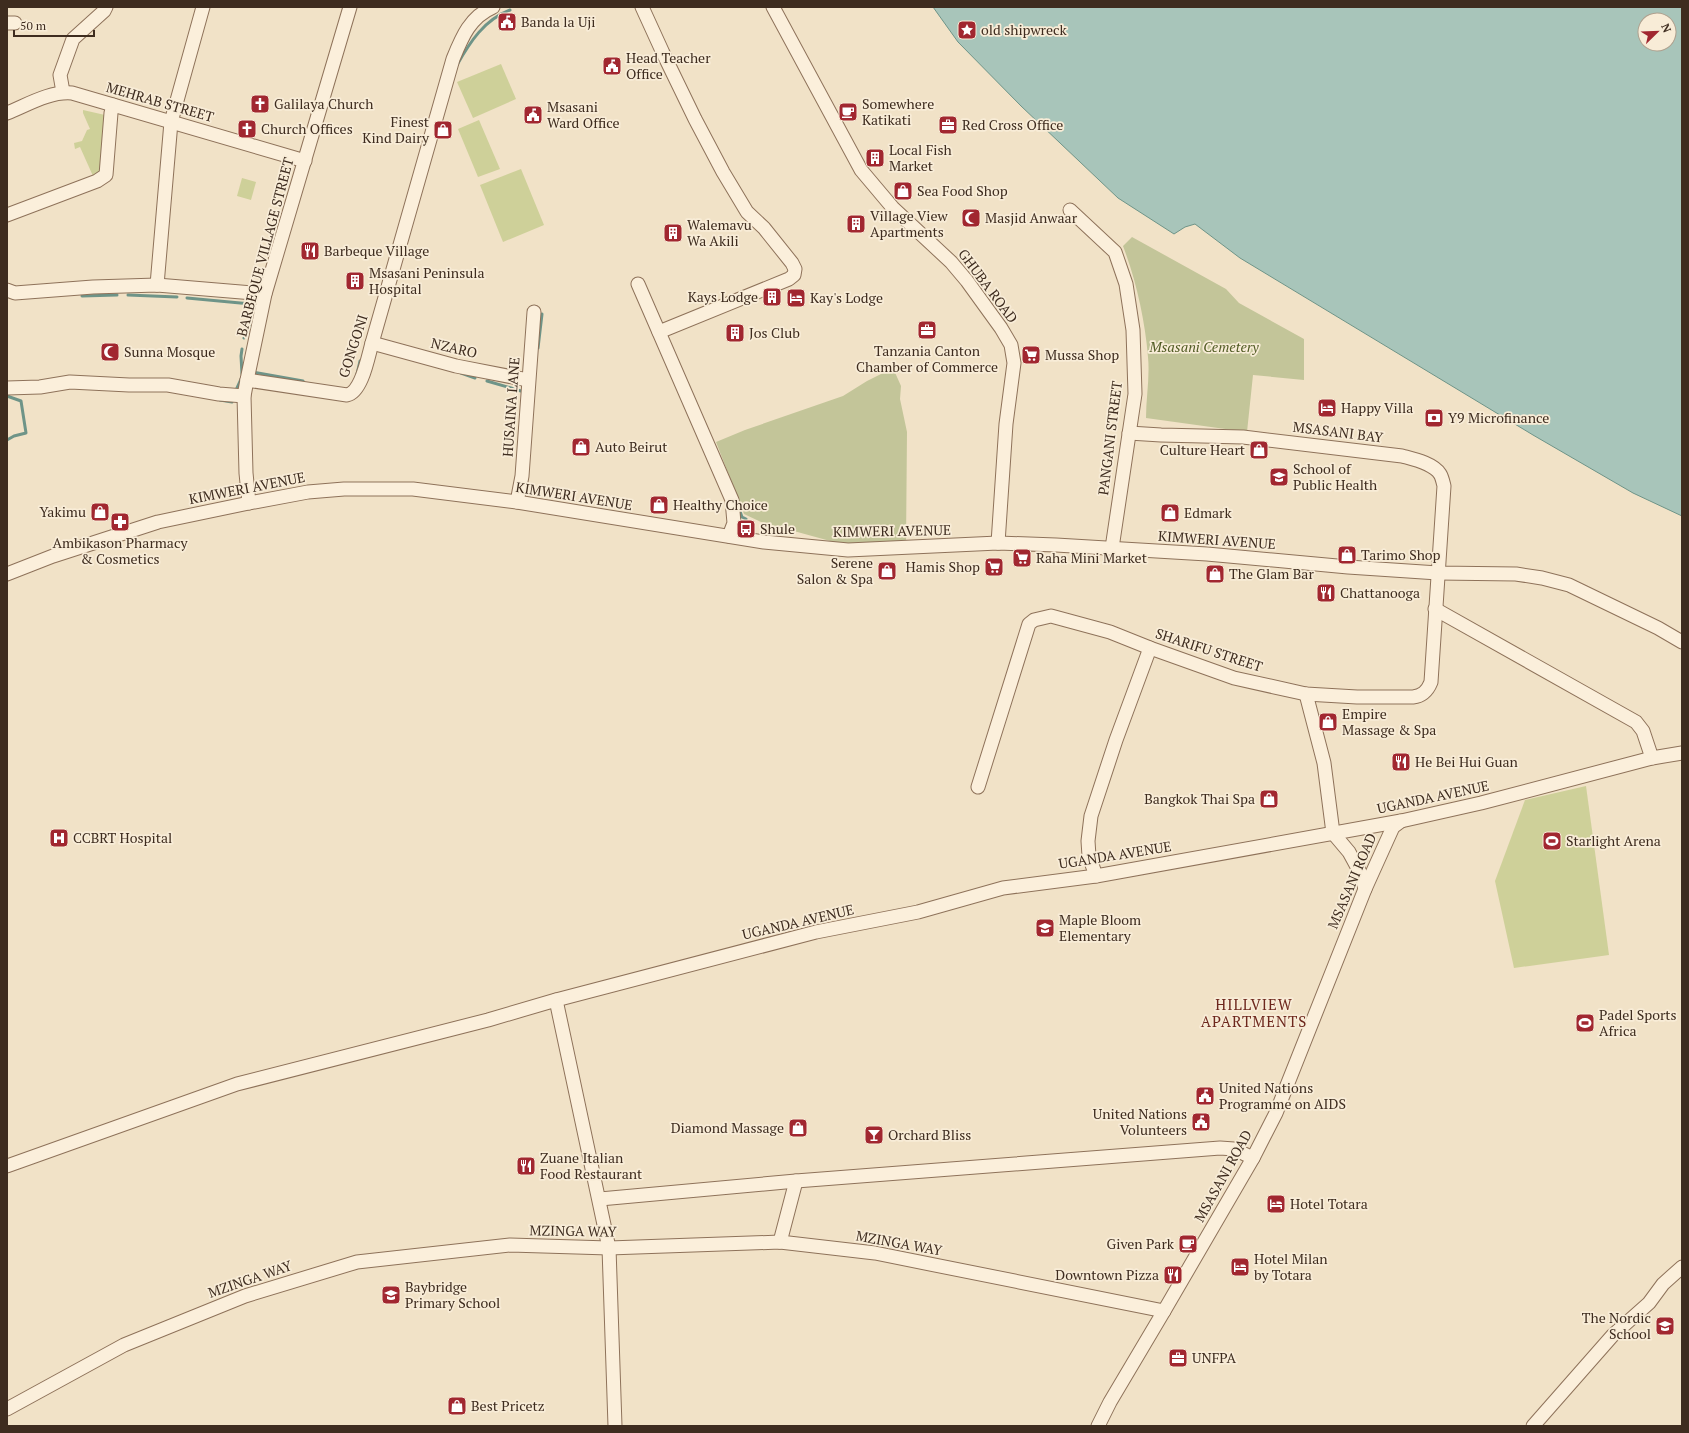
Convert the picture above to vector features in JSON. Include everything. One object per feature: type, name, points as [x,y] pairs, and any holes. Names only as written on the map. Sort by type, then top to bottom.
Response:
[{"type":"street","points":[[63,92],[60,76],[73,39],[104,11],[106,7]]},
{"type":"street","points":[[157,285],[171,122],[203,7]]},
{"type":"street","name":"BARBEQUE VILLAGE STREET","points":[[247,380],[265,294],[350,7]]},
{"type":"street","name":"GONGONI","points":[[247,380],[347,395],[352,394],[358,387],[372,343],[453,59],[463,33],[472,20],[493,7]]},
{"type":"street","points":[[642,7],[663,54],[723,172],[747,212],[764,228],[795,269],[794,275],[789,279],[659,332]]},
{"type":"street","name":"GHUBA ROAD","points":[[773,7],[861,170],[893,208],[951,262],[1001,328],[1011,345],[1014,364],[1006,424],[998,543]]},
{"type":"street","name":"MEHRAB STREET","points":[[7,113],[54,94],[63,92],[72,93],[305,161]]},
{"type":"street","points":[[7,215],[97,181],[106,175],[110,113],[113,105]]},
{"type":"street","name":"PANGANI STREET","points":[[1070,210],[1115,252],[1126,284],[1133,330],[1135,394],[1112,548]]},
{"type":"street","points":[[638,284],[732,500],[734,523],[730,536]]},
{"type":"street","points":[[7,290],[16,293],[94,287],[157,285],[265,294]]},
{"type":"street","name":"HUSAINA LANE","points":[[517,502],[522,476],[534,312]]},
{"type":"street","name":"NZARO","points":[[372,343],[456,366],[528,380]]},
{"type":"street","points":[[247,380],[244,396],[246,473],[249,503]]},
{"type":"street","points":[[7,388],[40,387],[70,382],[168,385],[219,394],[244,396]]},
{"type":"street","name":"MSASANI BAY","points":[[1129,432],[1161,435],[1243,437],[1402,456],[1419,460],[1440,473],[1444,486],[1438,573]]},
{"type":"street","name":"KIMWERI AVENUE","points":[[7,574],[53,556],[158,522],[308,492],[380,489],[428,491],[517,502],[764,542],[848,550],[998,543],[1056,544],[1207,554],[1348,567],[1438,573],[1516,574],[1542,578],[1569,585],[1658,628],[1682,642]]},
{"type":"street","name":"SHARIFU STREET","points":[[978,787],[1029,624],[1034,620],[1051,616],[1110,632],[1234,678],[1306,694],[1357,697],[1413,697],[1424,693],[1431,682],[1438,573]]},
{"type":"street","points":[[1435,609],[1636,722],[1643,731],[1652,758]]},
{"type":"street","points":[[1096,876],[1089,856],[1088,841],[1091,816],[1116,740],[1150,648]]},
{"type":"street","points":[[1306,694],[1324,764],[1333,833],[1349,852],[1361,874],[1365,889]]},
{"type":"street","name":"UGANDA AVENUE","points":[[7,1166],[236,1084],[488,1020],[556,1000],[816,932],[918,912],[1003,888],[1096,876],[1401,822],[1481,803],[1652,758],[1682,753]]},
{"type":"street","name":"MSASANI ROAD","points":[[1098,1426],[1110,1402],[1253,1158],[1276,1113],[1365,889],[1393,827],[1401,822]]},
{"type":"street","points":[[556,1000],[600,1199],[609,1248],[615,1426]]},
{"type":"street","points":[[600,1199],[796,1181],[1220,1148],[1234,1149],[1253,1158]]},
{"type":"street","points":[[780,1242],[796,1181]]},
{"type":"street","name":"MZINGA WAY","points":[[7,1409],[124,1345],[245,1296],[357,1262],[510,1246],[609,1248],[780,1242],[875,1253],[1164,1312]]},
{"type":"street","points":[[1533,1426],[1613,1335],[1649,1303],[1663,1284],[1682,1267]]},
{"type":"green space","points":[[501,64],[516,99],[473,118],[457,82]]},
{"type":"green space","points":[[83,110],[105,115],[102,173],[93,176],[80,147],[75,149],[74,143],[82,141],[87,130],[90,129]]},
{"type":"green space","points":[[479,120],[500,169],[478,177],[458,129]]},
{"type":"green space","points":[[521,169],[544,225],[503,242],[480,185]]},
{"type":"green space","points":[[242,178],[256,182],[251,200],[237,196]]},
{"type":"green space","name":"Msasani Cemetery","points":[[1132,237],[1226,289],[1239,303],[1304,339],[1304,380],[1253,375],[1247,432],[1146,418],[1149,372],[1147,343],[1136,286],[1123,246]]},
{"type":"green space","points":[[893,368],[901,386],[900,399],[907,432],[906,544],[852,547],[761,522],[744,514],[716,442],[745,430],[843,396],[867,381]]},
{"type":"green space","name":"Starlight Arena","points":[[1586,786],[1609,955],[1514,968],[1495,881],[1525,800]]},
{"type":"shaded area","points":[[933,7],[1682,7],[1682,516],[1633,493],[1533,435],[1240,258],[1195,224],[1185,227],[1174,234],[1118,198],[1021,106],[958,42]]},
{"type":"waterway","points":[[457,65],[467,48],[485,26],[501,14],[510,10]]},
{"type":"waterway","points":[[82,296],[117,295]]},
{"type":"waterway","points":[[128,295],[177,297]]},
{"type":"waterway","points":[[187,298],[251,304],[251,321],[244,338]]},
{"type":"waterway","points":[[538,348],[542,314]]},
{"type":"waterway","points":[[242,349],[242,374]]},
{"type":"waterway","points":[[357,374],[360,361]]},
{"type":"waterway","points":[[253,372],[303,381]]},
{"type":"waterway","points":[[461,373],[475,378]]},
{"type":"waterway","points":[[233,390],[236,390],[241,379]]},
{"type":"waterway","points":[[487,381],[521,391]]},
{"type":"waterway","points":[[7,396],[21,401],[26,433],[14,436],[7,440]]},
{"type":"waterway","points":[[220,400],[232,402]]},
{"type":"waterway","points":[[738,506],[742,517],[746,519]]},
{"type":"place","name":"Banda la Uji","points":[[507,22]]},
{"type":"place","name":"old shipwreck","points":[[967,30]]},
{"type":"place","name":"Head Teacher Office","points":[[612,66]]},
{"type":"place","name":"Galilaya Church","points":[[260,104]]},
{"type":"place","name":"Somewhere Katikati","points":[[848,112]]},
{"type":"place","name":"Msasani Ward Office","points":[[533,115]]},
{"type":"place","name":"Red Cross Office","points":[[948,125]]},
{"type":"place","name":"Church Offices","points":[[247,129]]},
{"type":"place","name":"Finest Kind Dairy","points":[[443,130]]},
{"type":"place","name":"Local Fish Market","points":[[875,158]]},
{"type":"place","name":"Sea Food Shop","points":[[903,191]]},
{"type":"place","name":"Masjid Anwaar","points":[[971,218]]},
{"type":"place","name":"Village View Apartments","points":[[856,224]]},
{"type":"place","name":"Walemavu Wa Akili","points":[[673,233]]},
{"type":"place","name":"Barbeque Village","points":[[310,251]]},
{"type":"place","name":"Msasani Peninsula Hospital","points":[[355,281]]},
{"type":"place","name":"Kays Lodge","points":[[772,297]]},
{"type":"place","name":"Kay's Lodge","points":[[796,298]]},
{"type":"place","name":"Tanzania Canton Chamber of Commerce","points":[[927,330]]},
{"type":"place","name":"Jos Club","points":[[735,333]]},
{"type":"place","name":"Sunna Mosque","points":[[110,352]]},
{"type":"place","name":"Mussa Shop","points":[[1031,355]]},
{"type":"place","name":"Happy Villa","points":[[1327,408]]},
{"type":"place","name":"Y9 Microfinance","points":[[1434,418]]},
{"type":"place","name":"Auto Beirut","points":[[581,447]]},
{"type":"place","name":"Culture Heart","points":[[1259,450]]},
{"type":"place","name":"School of Public Health","points":[[1279,477]]},
{"type":"place","name":"Healthy Choice","points":[[659,505]]},
{"type":"place","name":"Yakimu","points":[[100,512]]},
{"type":"place","name":"Edmark","points":[[1170,513]]},
{"type":"place","name":"Ambikason Pharmacy & Cosmetics","points":[[120,522]]},
{"type":"place","name":"Shule","points":[[746,529]]},
{"type":"place","name":"Tarimo Shop","points":[[1347,555]]},
{"type":"place","name":"Raha Mini Market","points":[[1022,558]]},
{"type":"place","name":"Hamis Shop","points":[[994,567]]},
{"type":"place","name":"Serene Salon & Spa","points":[[887,571]]},
{"type":"place","name":"The Glam Bar","points":[[1215,574]]},
{"type":"place","name":"Chattanooga","points":[[1326,593]]},
{"type":"place","name":"Empire Massage & Spa","points":[[1328,722]]},
{"type":"place","name":"He Bei Hui Guan","points":[[1401,762]]},
{"type":"place","name":"Bangkok Thai Spa","points":[[1269,799]]},
{"type":"place","name":"CCBRT Hospital","points":[[59,838]]},
{"type":"place","name":"Starlight Arena","points":[[1552,841]]},
{"type":"place","name":"Maple Bloom Elementary","points":[[1045,928]]},
{"type":"place","name":"Padel Sports Africa","points":[[1585,1023]]},
{"type":"place","name":"United Nations Programme on AIDS","points":[[1205,1096]]},
{"type":"place","name":"United Nations Volunteers","points":[[1201,1122]]},
{"type":"place","name":"Diamond Massage","points":[[798,1128]]},
{"type":"place","name":"Orchard Bliss","points":[[874,1135]]},
{"type":"place","name":"Zuane Italian Food Restaurant","points":[[526,1166]]},
{"type":"place","name":"Hotel Totara","points":[[1276,1204]]},
{"type":"place","name":"Given Park","points":[[1188,1244]]},
{"type":"place","name":"Hotel Milan by Totara","points":[[1240,1267]]},
{"type":"place","name":"Downtown Pizza","points":[[1173,1275]]},
{"type":"place","name":"Baybridge Primary School","points":[[391,1295]]},
{"type":"place","name":"The Nordic School","points":[[1665,1326]]},
{"type":"place","name":"UNFPA","points":[[1178,1358]]},
{"type":"place","name":"Best Pricetz","points":[[457,1406]]},
{"type":"district","name":"HILLVIEW APARTMENTS","points":[[1254,1014]]}]
